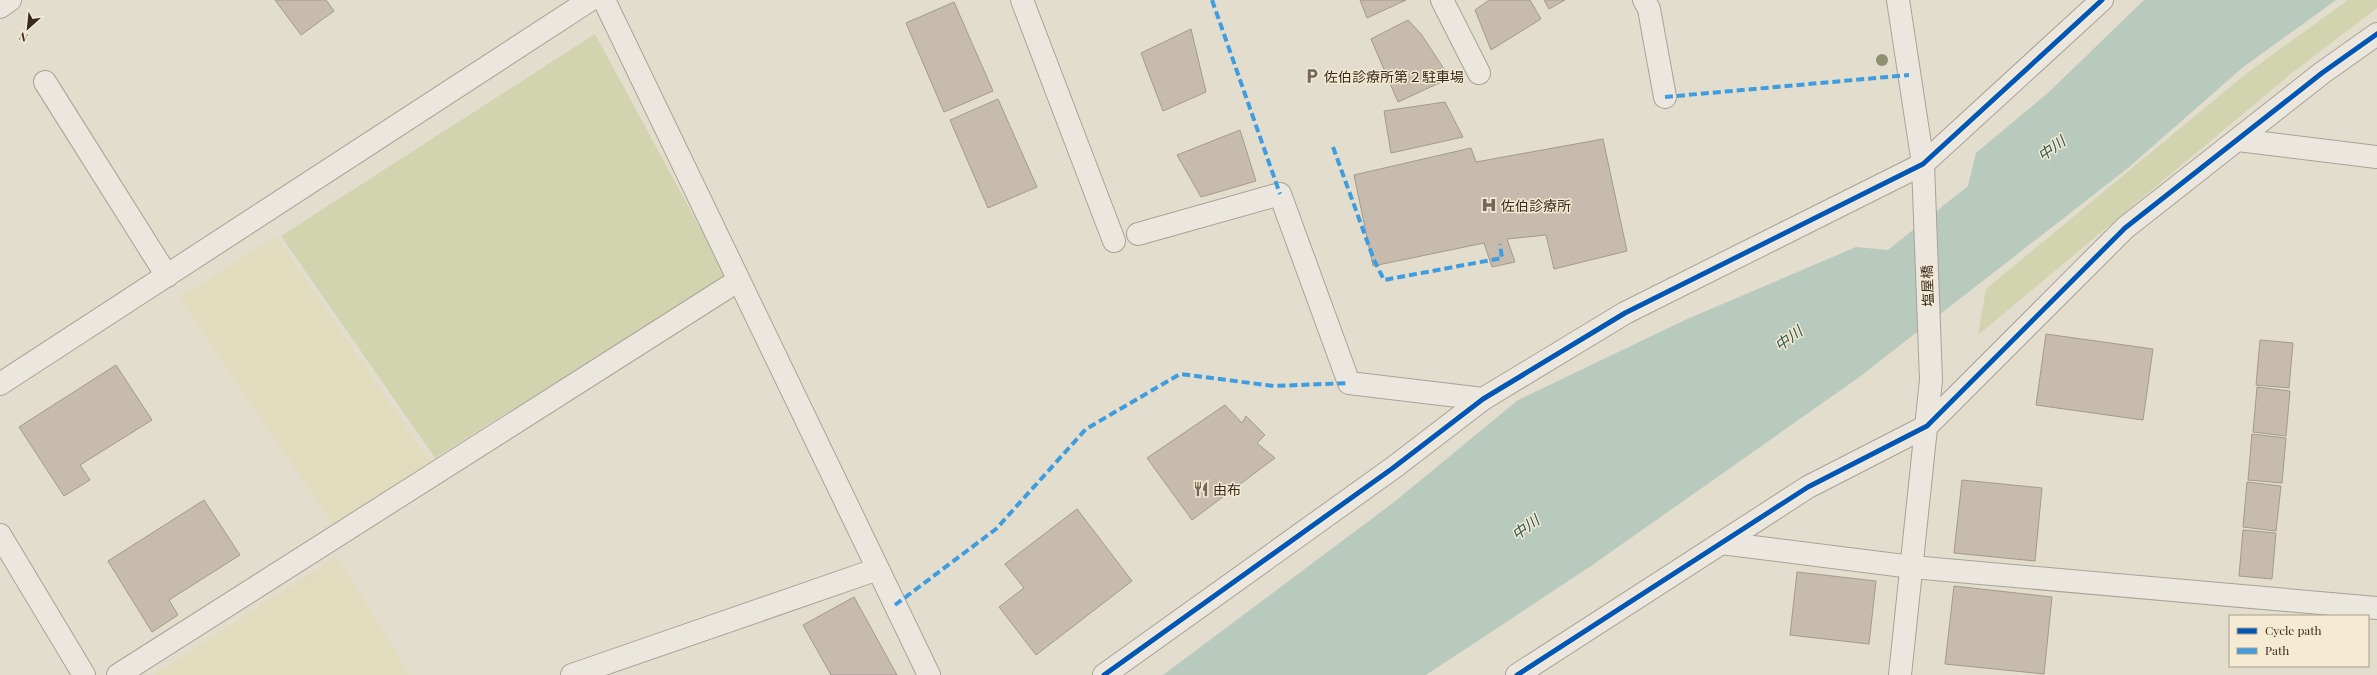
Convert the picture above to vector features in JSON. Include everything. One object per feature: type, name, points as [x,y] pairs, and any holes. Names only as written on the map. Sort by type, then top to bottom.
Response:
[{"type":"street","points":[[0,6],[10,0]]},
{"type":"street","points":[[0,384],[590,0]]},
{"type":"street","points":[[604,0],[929,675]]},
{"type":"street","points":[[1022,0],[1114,241]]},
{"type":"street","points":[[1442,0],[1479,73]]},
{"type":"street","points":[[1644,0],[1649,9],[1665,97]]},
{"type":"street","name":"塩屋橋","points":[[1898,0],[1923,164],[1931,380],[1900,675]]},
{"type":"street","points":[[1104,675],[1393,468],[1483,399],[1625,313],[1923,164],[2102,0]]},
{"type":"street","points":[[1517,675],[1808,487],[1927,426],[2125,228],[2322,72],[2377,34]]},
{"type":"street","points":[[45,82],[166,276]]},
{"type":"street","points":[[2238,140],[2377,157]]},
{"type":"street","points":[[1138,234],[1280,194],[1350,384],[1483,399]]},
{"type":"street","points":[[118,675],[739,280]]},
{"type":"street","points":[[0,535],[84,675]]},
{"type":"street","points":[[1721,543],[1912,567],[2377,608]]},
{"type":"street","points":[[572,675],[878,569]]},
{"type":"shaded area","points":[[276,236],[432,465],[334,526],[179,298]]},
{"type":"shaded area","points":[[337,556],[410,675],[154,675]]},
{"type":"green space","points":[[2348,0],[2377,0],[2377,8],[2292,73],[1978,335],[1986,289],[2247,73]]},
{"type":"green space","points":[[595,34],[726,276],[435,458],[281,236]]},
{"type":"water","name":"中川","points":[[2144,0],[2336,0],[2242,68],[2128,168],[1858,378],[1591,566],[1426,675],[1163,675],[1393,503],[1518,400],[1685,320],[1856,247],[1888,250],[1968,186],[1976,153],[2049,92]]},
{"type":"building","points":[[275,0],[326,0],[334,11],[301,35]]},
{"type":"building","points":[[1360,0],[1406,0],[1367,18]]},
{"type":"building","points":[[1489,0],[1530,0],[1541,19],[1491,50],[1475,10]]},
{"type":"building","points":[[1544,0],[1565,0],[1549,9]]},
{"type":"building","points":[[954,2],[993,91],[944,112],[906,23]]},
{"type":"building","points":[[1408,20],[1421,34],[1450,78],[1398,102],[1371,39]]},
{"type":"building","points":[[1191,29],[1206,92],[1163,111],[1141,53]]},
{"type":"building","points":[[998,99],[1037,187],[988,208],[950,120]]},
{"type":"building","points":[[1445,102],[1463,137],[1391,153],[1384,111]]},
{"type":"building","points":[[1240,130],[1256,181],[1201,197],[1177,155]]},
{"type":"building","name":"佐伯診療所","points":[[1603,139],[1627,251],[1554,269],[1546,235],[1507,239],[1515,262],[1492,267],[1484,243],[1373,266],[1354,175],[1471,148],[1476,162]]},
{"type":"building","points":[[2046,334],[2153,349],[2143,420],[2036,405]]},
{"type":"building","points":[[2260,340],[2293,343],[2289,388],[2256,385]]},
{"type":"building","points":[[116,365],[152,420],[80,465],[90,480],[64,496],[19,427]]},
{"type":"building","points":[[2257,387],[2290,391],[2286,436],[2253,432]]},
{"type":"building","name":"由布","points":[[1225,405],[1242,423],[1246,416],[1265,435],[1257,443],[1275,458],[1192,520],[1147,458]]},
{"type":"building","points":[[2252,434],[2286,438],[2282,483],[2248,480]]},
{"type":"building","points":[[1962,480],[2042,488],[2035,561],[1954,553]]},
{"type":"building","points":[[2247,482],[2281,486],[2276,531],[2243,527]]},
{"type":"building","points":[[204,500],[240,555],[169,600],[178,615],[152,632],[108,561]]},
{"type":"building","points":[[1077,509],[1132,581],[1036,655],[999,607],[1024,588],[1005,564]]},
{"type":"building","points":[[2243,530],[2276,533],[2272,579],[2239,576]]},
{"type":"building","points":[[1797,572],[1876,581],[1869,644],[1790,635]]},
{"type":"building","points":[[1954,586],[2052,597],[2044,674],[1945,664]]},
{"type":"building","points":[[854,597],[897,675],[831,675],[803,625]]},
{"type":"marked path","points":[[1212,0],[1280,194]]},
{"type":"marked path","points":[[1665,97],[1909,75]]},
{"type":"marked path","points":[[1333,147],[1374,260],[1384,280],[1502,258],[1500,244]]},
{"type":"marked path","points":[[895,605],[996,529],[1086,429],[1180,374],[1274,386],[1349,383]]},
{"type":"cycle path","points":[[1104,675],[1393,468],[1483,399],[1625,313],[1923,164],[2102,0]]},
{"type":"cycle path","points":[[1517,675],[1808,487],[1927,426],[2125,228],[2322,73],[2377,34]]},
{"type":"place","name":"佐伯診療所第２駐車場","points":[[1312,76]]},
{"type":"place","name":"佐伯診療所","points":[[1489,205]]},
{"type":"place","name":"由布","points":[[1201,489]]}]
